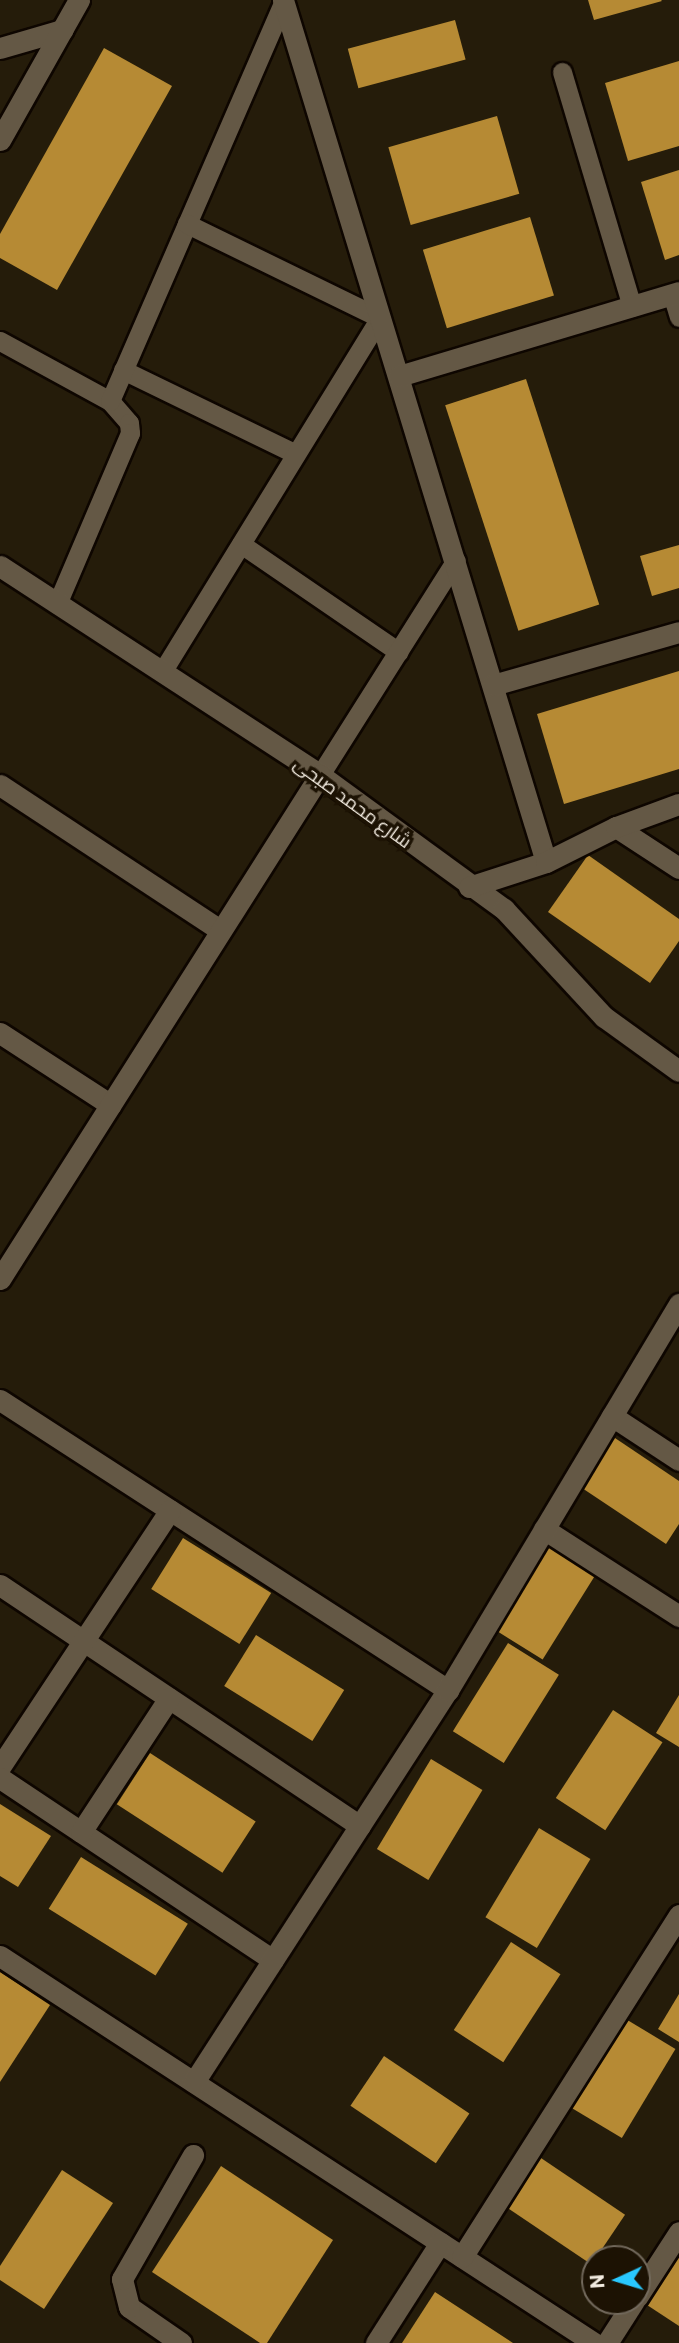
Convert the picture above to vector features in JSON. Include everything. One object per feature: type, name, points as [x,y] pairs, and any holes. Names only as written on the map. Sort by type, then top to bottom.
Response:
[{"type":"street","points":[[0,141],[79,0]]},
{"type":"street","points":[[283,1],[457,560],[546,862]]},
{"type":"street","points":[[0,48],[62,30]]},
{"type":"street","points":[[399,376],[676,293]]},
{"type":"street","name":"شارع محمد صبحى","points":[[0,566],[320,775],[469,887],[504,909],[604,1017],[679,1071]]},
{"type":"street","points":[[493,685],[679,632]]},
{"type":"street","points":[[3,1267],[111,1105],[320,775]]},
{"type":"street","points":[[0,785],[220,930]]},
{"type":"street","points":[[469,887],[546,862],[616,827],[679,804]]},
{"type":"street","points":[[616,827],[679,868]]},
{"type":"street","points":[[0,1033],[111,1105]]},
{"type":"street","points":[[194,2082],[448,1689],[679,1304]]},
{"type":"street","points":[[0,1400],[448,1689]]},
{"type":"street","points":[[612,1416],[679,1460]]},
{"type":"street","points":[[0,1767],[170,1510]]},
{"type":"street","points":[[544,1529],[679,1616]]},
{"type":"street","points":[[0,1585],[360,1826]]},
{"type":"street","points":[[81,1832],[169,1698]]},
{"type":"street","points":[[0,1778],[273,1960]]},
{"type":"street","points":[[462,2257],[679,1915]]},
{"type":"street","points":[[0,1956],[594,2343]]},
{"type":"street","points":[[181,2343],[130,2306],[122,2279],[193,2155]]},
{"type":"street","points":[[651,2276],[679,2232]]},
{"type":"street","points":[[376,2343],[440,2243]]},
{"type":"street","points":[[607,2343],[625,2315]]},
{"type":"lane","points":[[110,401],[283,1]]},
{"type":"lane","points":[[562,72],[632,307]]},
{"type":"lane","points":[[162,673],[380,318],[187,224]]},
{"type":"lane","points":[[676,293],[679,317]]},
{"type":"lane","points":[[0,341],[110,401],[124,412],[130,433],[57,604]]},
{"type":"lane","points":[[123,370],[296,454]]},
{"type":"lane","points":[[241,544],[399,652]]},
{"type":"lane","points":[[320,775],[457,560]]},
{"type":"building","points":[[588,0],[661,0],[662,1],[594,20]]},
{"type":"building","points":[[455,20],[466,60],[358,88],[348,49]]},
{"type":"building","points":[[104,48],[172,86],[57,290],[0,258],[0,234]]},
{"type":"building","points":[[679,61],[679,146],[628,161],[605,83]]},
{"type":"building","points":[[497,116],[519,194],[411,225],[388,147]]},
{"type":"building","points":[[679,170],[679,255],[665,260],[641,182]]},
{"type":"building","points":[[530,217],[554,295],[447,328],[423,250]]},
{"type":"building","points":[[526,379],[599,604],[518,631],[445,405]]},
{"type":"building","points":[[679,545],[679,588],[652,596],[640,556]]},
{"type":"building","points":[[679,671],[679,769],[564,804],[537,714]]},
{"type":"building","points":[[588,855],[679,919],[679,941],[650,983],[548,912]]},
{"type":"building","points":[[612,1436],[679,1481],[679,1524],[666,1544],[579,1486]]},
{"type":"building","points":[[183,1538],[271,1593],[239,1644],[151,1589]]},
{"type":"building","points":[[546,1539],[598,1571],[543,1660],[491,1627]]},
{"type":"building","points":[[256,1635],[344,1690],[312,1741],[224,1686]]},
{"type":"building","points":[[508,1643],[559,1675],[504,1763],[453,1731]]},
{"type":"building","points":[[679,1695],[679,1747],[656,1733]]},
{"type":"building","points":[[613,1710],[662,1742],[605,1830],[556,1798]]},
{"type":"building","points":[[150,1753],[256,1822],[222,1873],[117,1804]]},
{"type":"building","points":[[431,1759],[482,1790],[428,1880],[377,1849]]},
{"type":"building","points":[[0,1804],[51,1836],[18,1887],[0,1876]]},
{"type":"building","points":[[539,1828],[590,1859],[537,1948],[485,1917]]},
{"type":"building","points":[[81,1857],[188,1924],[156,1976],[49,1909]]},
{"type":"building","points":[[511,1942],[560,1974],[503,2062],[454,2030]]},
{"type":"building","points":[[0,1972],[50,2005],[0,2082]]},
{"type":"building","points":[[679,1994],[679,2042],[658,2029]]},
{"type":"building","points":[[624,2018],[675,2049],[622,2138],[570,2107]]},
{"type":"building","points":[[384,2056],[469,2114],[436,2163],[350,2106]]},
{"type":"building","points":[[538,2156],[625,2215],[605,2245],[581,2245],[581,2257],[504,2206]]},
{"type":"building","points":[[221,2166],[333,2240],[267,2343],[260,2343],[152,2272]]},
{"type":"building","points":[[62,2170],[113,2203],[44,2309],[0,2280],[0,2266]]},
{"type":"building","points":[[679,2256],[679,2326],[651,2308],[651,2299]]},
{"type":"building","points":[[435,2292],[513,2343],[402,2343]]}]
